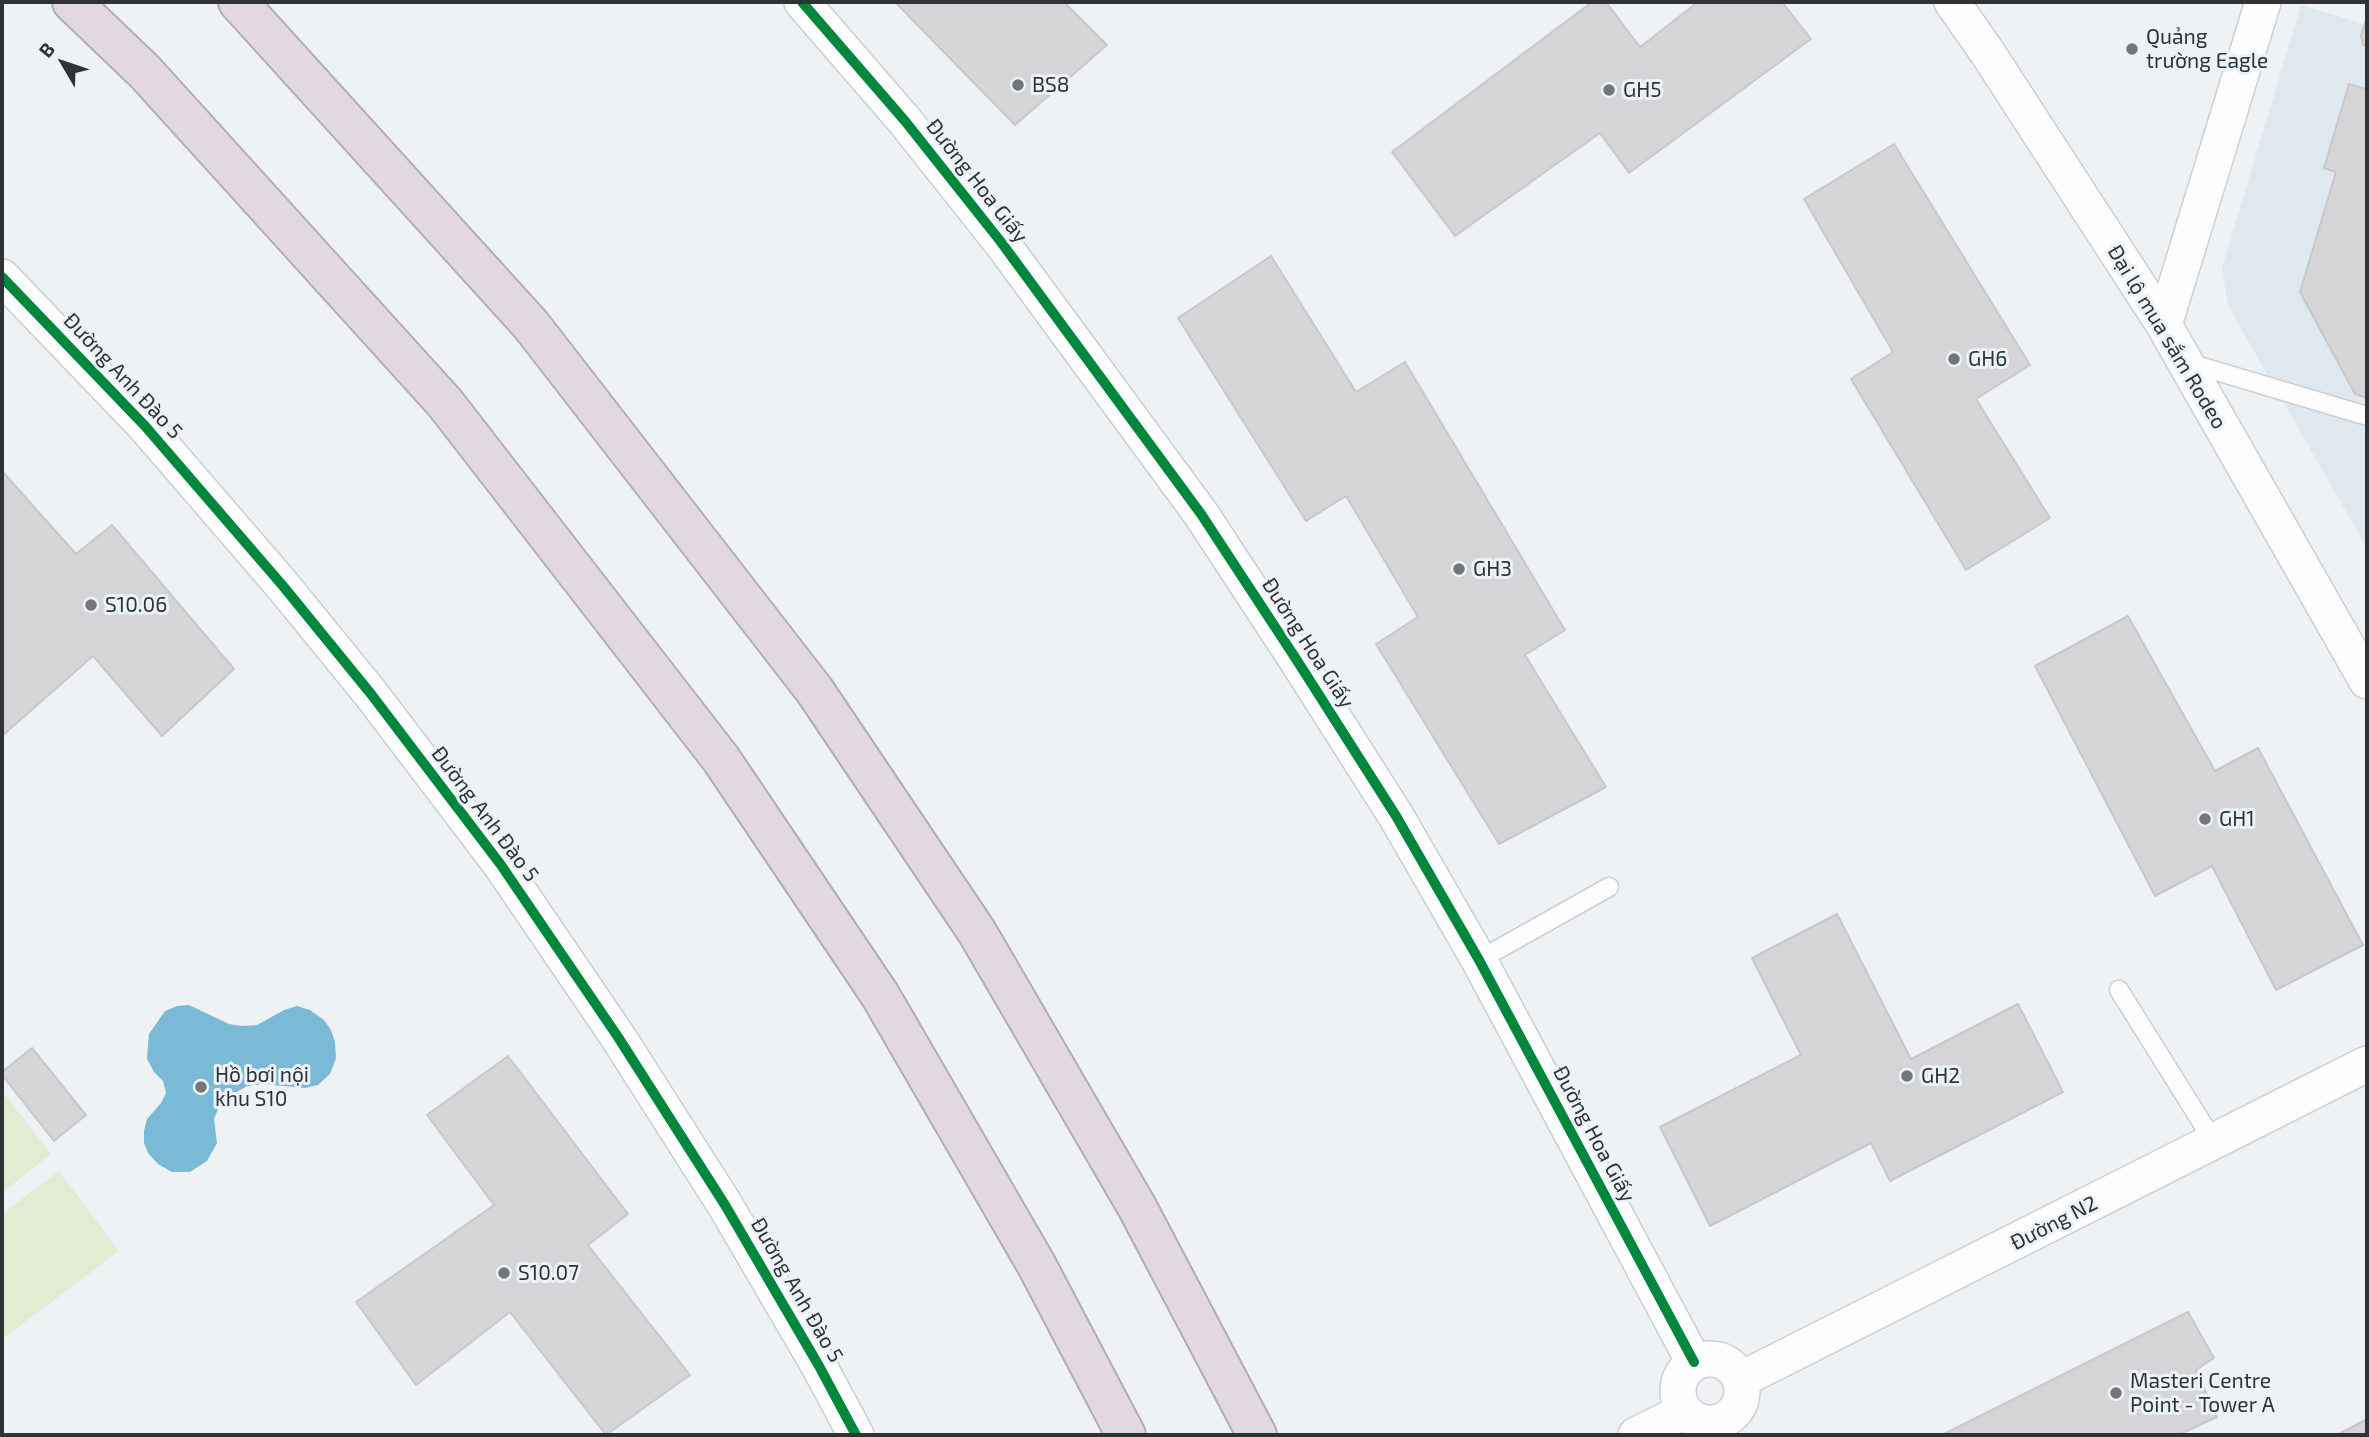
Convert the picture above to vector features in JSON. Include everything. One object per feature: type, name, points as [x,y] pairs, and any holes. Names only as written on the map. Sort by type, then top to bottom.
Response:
[{"type":"highway","points":[[72,2],[145,72],[445,403],[721,759],[880,995],[1036,1264],[1126,1435]]},
{"type":"highway","points":[[238,2],[531,325],[815,691],[977,933],[1137,1207],[1257,1435]]},
{"type":"street","name":"Đường Hoa Giấy","points":[[802,2],[905,121],[1001,242],[1200,513],[1396,816],[1479,960],[1694,1362]]},
{"type":"street","name":"Đại lộ mua sắm Rodeo","points":[[1952,2],[2164,326],[2367,681]]},
{"type":"street","points":[[2164,326],[2263,2]]},
{"type":"street","name":"Đường Anh Đào 5","points":[[2,277],[145,426],[283,586],[371,694],[501,865],[618,1037],[725,1205],[820,1366],[856,1435]]},
{"type":"street","name":"Đường N2","points":[[1740,1380],[2367,1064]]},
{"type":"street","points":[[1704,1359],[1724,1361],[1736,1371],[1740,1380],[1740,1400],[1729,1427],[1692,1418],[1678,1397],[1683,1373],[1694,1362],[1704,1359]]},
{"type":"street","points":[[1636,1435],[1685,1411]]},
{"type":"lane","points":[[2185,362],[2367,416]]},
{"type":"lane","points":[[1479,960],[1609,887]]},
{"type":"lane","points":[[2119,990],[2214,1142]]},
{"type":"shaded area","points":[[2301,5],[2367,25],[2367,548],[2228,306],[2222,268]]},
{"type":"green space","points":[[2,1091],[51,1154],[2,1193]]},
{"type":"green space","points":[[59,1171],[119,1251],[2,1339],[2,1214]]},
{"type":"water","points":[[189,1005],[229,1024],[242,1026],[257,1025],[297,1006],[310,1010],[324,1020],[331,1030],[336,1058],[330,1074],[318,1085],[305,1088],[262,1084],[247,1086],[235,1093],[218,1109],[214,1119],[217,1143],[207,1161],[190,1172],[172,1172],[158,1164],[148,1153],[144,1143],[147,1119],[166,1093],[163,1081],[147,1059],[149,1034],[165,1011]]},
{"type":"building","name":"BS8","points":[[895,2],[1064,2],[1107,45],[1015,125]]},
{"type":"building","name":"GH5","points":[[1592,2],[1606,2],[1640,47],[1698,2],[1782,2],[1811,39],[1629,173],[1600,133],[1455,236],[1392,152]]},
{"type":"building","points":[[2367,17],[2367,46],[2363,45],[2361,35]]},
{"type":"building","points":[[2349,84],[2367,89],[2367,398],[2355,394],[2300,292],[2336,172],[2324,168]]},
{"type":"building","name":"GH6","points":[[1894,144],[2030,365],[1976,399],[2050,518],[1966,570],[1851,379],[1893,352],[1804,199]]},
{"type":"building","name":"GH3","points":[[1271,256],[1356,392],[1405,362],[1565,630],[1525,655],[1606,787],[1499,844],[1376,644],[1418,617],[1346,496],[1306,521],[1178,318]]},
{"type":"building","name":"S10.06","points":[[2,471],[76,554],[112,525],[234,669],[162,736],[93,656],[2,736]]},
{"type":"building","name":"GH1","points":[[2128,616],[2215,771],[2258,748],[2363,945],[2276,990],[2212,866],[2155,896],[2035,666]]},
{"type":"building","name":"GH2","points":[[1837,914],[1911,1059],[2018,1004],[2063,1092],[1890,1181],[1871,1143],[1710,1226],[1660,1127],[1801,1055],[1752,958]]},
{"type":"building","points":[[32,1048],[86,1115],[54,1141],[2,1075],[2,1072]]},
{"type":"building","name":"S10.07","points":[[508,1056],[628,1214],[588,1245],[690,1375],[606,1435],[510,1312],[416,1385],[356,1302],[494,1205],[427,1115]]},
{"type":"building","name":"Masteri Centre Point - Tower A","points":[[2188,1312],[2214,1358],[2196,1370],[2217,1417],[2178,1435],[1942,1435]]},
{"type":"building","points":[[2367,1419],[2367,1435],[2337,1435]]},
{"type":"cycle path","points":[[802,2],[905,121],[1001,242],[1201,514],[1396,816],[1479,960],[1694,1362]]},
{"type":"cycle path","points":[[2,277],[145,426],[283,586],[371,694],[501,865],[618,1037],[725,1205],[856,1435]]},
{"type":"place","name":"Quảng trường Eagle","points":[[2132,49]]},
{"type":"place","name":"BS8","points":[[1018,85]]},
{"type":"place","name":"GH5","points":[[1609,90]]},
{"type":"place","name":"GH6","points":[[1954,359]]},
{"type":"place","name":"GH3","points":[[1459,569]]},
{"type":"place","name":"S10.06","points":[[91,605]]},
{"type":"place","name":"GH1","points":[[2205,819]]},
{"type":"place","name":"GH2","points":[[1907,1076]]},
{"type":"place","name":"Hồ bơi nội khu S10","points":[[201,1087]]},
{"type":"place","name":"S10.07","points":[[504,1273]]},
{"type":"place","name":"Masteri Centre Point - Tower A","points":[[2116,1393]]}]
